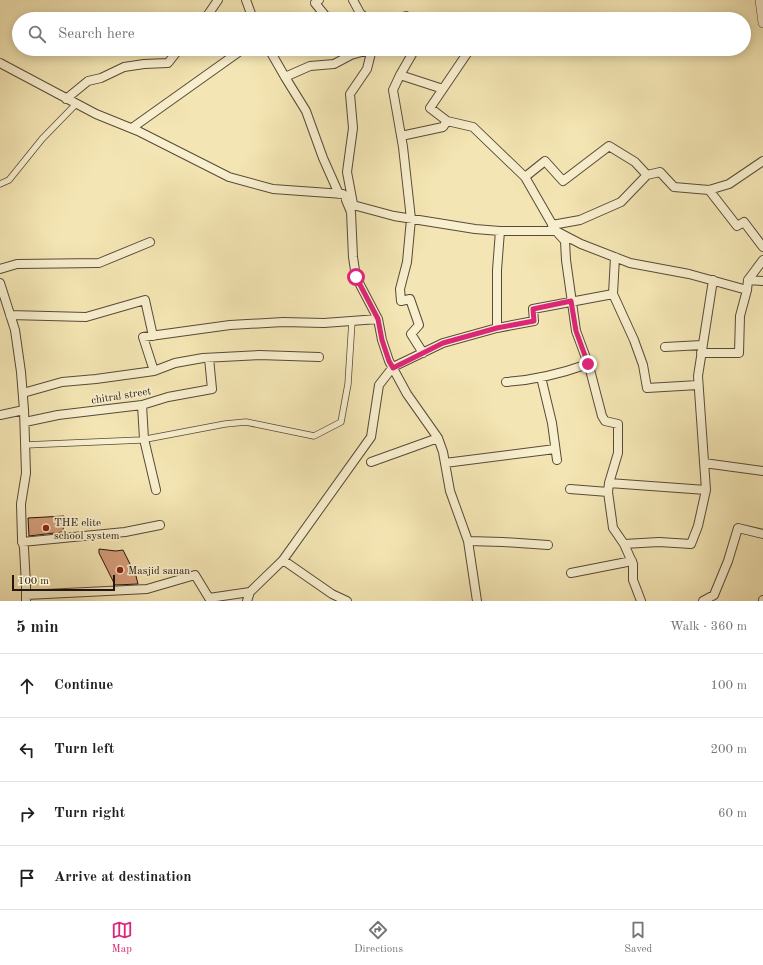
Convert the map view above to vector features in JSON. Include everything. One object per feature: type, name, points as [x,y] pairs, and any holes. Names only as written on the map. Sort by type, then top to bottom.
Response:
[{"type":"street","points":[[210,12],[218,0]]},
{"type":"street","points":[[246,0],[250,12]]},
{"type":"street","points":[[319,0],[315,3],[322,12]]},
{"type":"street","points":[[353,0],[359,12]]},
{"type":"street","points":[[760,0],[763,23]]},
{"type":"street","points":[[66,99],[88,81],[101,78],[124,66],[168,63],[174,56]]},
{"type":"street","points":[[132,128],[232,56]]},
{"type":"street","points":[[273,56],[306,111],[323,158],[351,212],[353,257],[356,277],[378,319],[382,340],[389,361],[407,394],[438,438],[443,452],[450,490],[468,541],[477,601]]},
{"type":"street","points":[[285,77],[310,66],[334,64],[345,56]]},
{"type":"street","points":[[353,205],[347,172],[353,128],[350,94],[366,69],[370,56]]},
{"type":"street","points":[[411,56],[400,74],[393,90],[401,136],[411,219],[407,262],[400,289],[401,301],[410,299],[419,325],[411,334],[423,353]]},
{"type":"street","points":[[465,56],[430,108],[447,121],[473,127],[525,177],[554,228],[565,241],[571,301],[576,331],[588,364],[602,416],[605,421],[618,424],[618,453],[608,483],[608,492],[613,528],[624,544],[632,561],[633,580],[641,601]]},
{"type":"street","points":[[0,63],[96,114],[132,128],[229,177],[273,189],[341,194],[353,205],[394,216],[475,229],[500,231],[554,228],[580,220],[621,202],[647,175],[660,172],[674,187],[709,190],[730,184],[763,161]]},
{"type":"street","points":[[400,74],[443,89]]},
{"type":"street","points":[[0,184],[9,180],[42,139],[76,104]]},
{"type":"street","points":[[401,136],[443,127],[447,121]]},
{"type":"street","points":[[525,177],[544,161],[563,181],[609,146],[635,162],[647,175]]},
{"type":"street","points":[[709,190],[737,226],[744,222],[763,246]]},
{"type":"street","points":[[554,228],[581,244],[630,263],[689,274],[747,290]]},
{"type":"street","points":[[497,328],[497,270],[500,231]]},
{"type":"street","points":[[0,269],[17,264],[99,263],[150,242]]},
{"type":"street","points":[[615,257],[613,294],[634,340],[643,365],[647,388],[698,385]]},
{"type":"street","points":[[665,347],[739,353],[740,316],[748,280],[763,260]]},
{"type":"street","points":[[624,544],[659,542],[691,544],[698,526],[706,490],[698,376],[713,280]]},
{"type":"street","points":[[748,280],[763,281]]},
{"type":"street","points":[[0,283],[15,330],[23,393],[26,473],[22,504],[22,542],[24,548],[26,598],[147,589],[196,575],[209,598],[250,592]]},
{"type":"street","points":[[247,601],[250,592],[283,560],[371,437],[379,385],[393,368],[443,343],[497,328],[534,321],[533,309],[613,294]]},
{"type":"street","points":[[10,315],[86,317],[144,300],[153,336]]},
{"type":"street","points":[[154,371],[143,337],[230,325],[283,322],[324,323],[378,319]]},
{"type":"street","points":[[25,445],[144,439],[225,424],[246,422],[314,436],[341,422],[348,384],[352,321]]},
{"type":"street","points":[[23,393],[62,382],[96,380],[154,371],[175,363],[209,358],[258,355],[319,357]]},
{"type":"street","name":"chitral street","points":[[25,422],[58,415],[142,406],[168,398],[212,389],[209,358]]},
{"type":"street","points":[[506,382],[563,373],[588,364]]},
{"type":"street","points":[[541,377],[552,423],[557,460]]},
{"type":"street","points":[[142,406],[144,439],[156,490]]},
{"type":"street","points":[[0,415],[24,410]]},
{"type":"street","points":[[371,462],[438,438]]},
{"type":"street","points":[[445,463],[555,449]]},
{"type":"street","points":[[704,463],[763,471]]},
{"type":"street","points":[[608,483],[706,490]]},
{"type":"street","points":[[570,489],[608,492]]},
{"type":"street","points":[[22,542],[125,532],[160,525]]},
{"type":"street","points":[[703,601],[714,595],[728,561],[738,528],[763,534]]},
{"type":"street","points":[[468,541],[548,544]]},
{"type":"street","points":[[283,560],[332,594],[347,601]]},
{"type":"street","points":[[571,573],[632,561]]},
{"type":"building","name":"THE elite school system","points":[[64,516],[63,532],[29,536],[28,518]]},
{"type":"building","name":"Masjid sanan","points":[[99,549],[116,551],[123,550],[136,576],[138,584],[115,585],[99,553]]},
{"type":"place","name":"THE elite school system","points":[[46,528]]},
{"type":"place","name":"Masjid sanan","points":[[120,570]]},
{"type":"route","points":[[356,277],[378,319],[382,340],[393,368],[443,343],[497,328],[534,321],[533,309],[571,301],[576,331],[588,364]]}]
